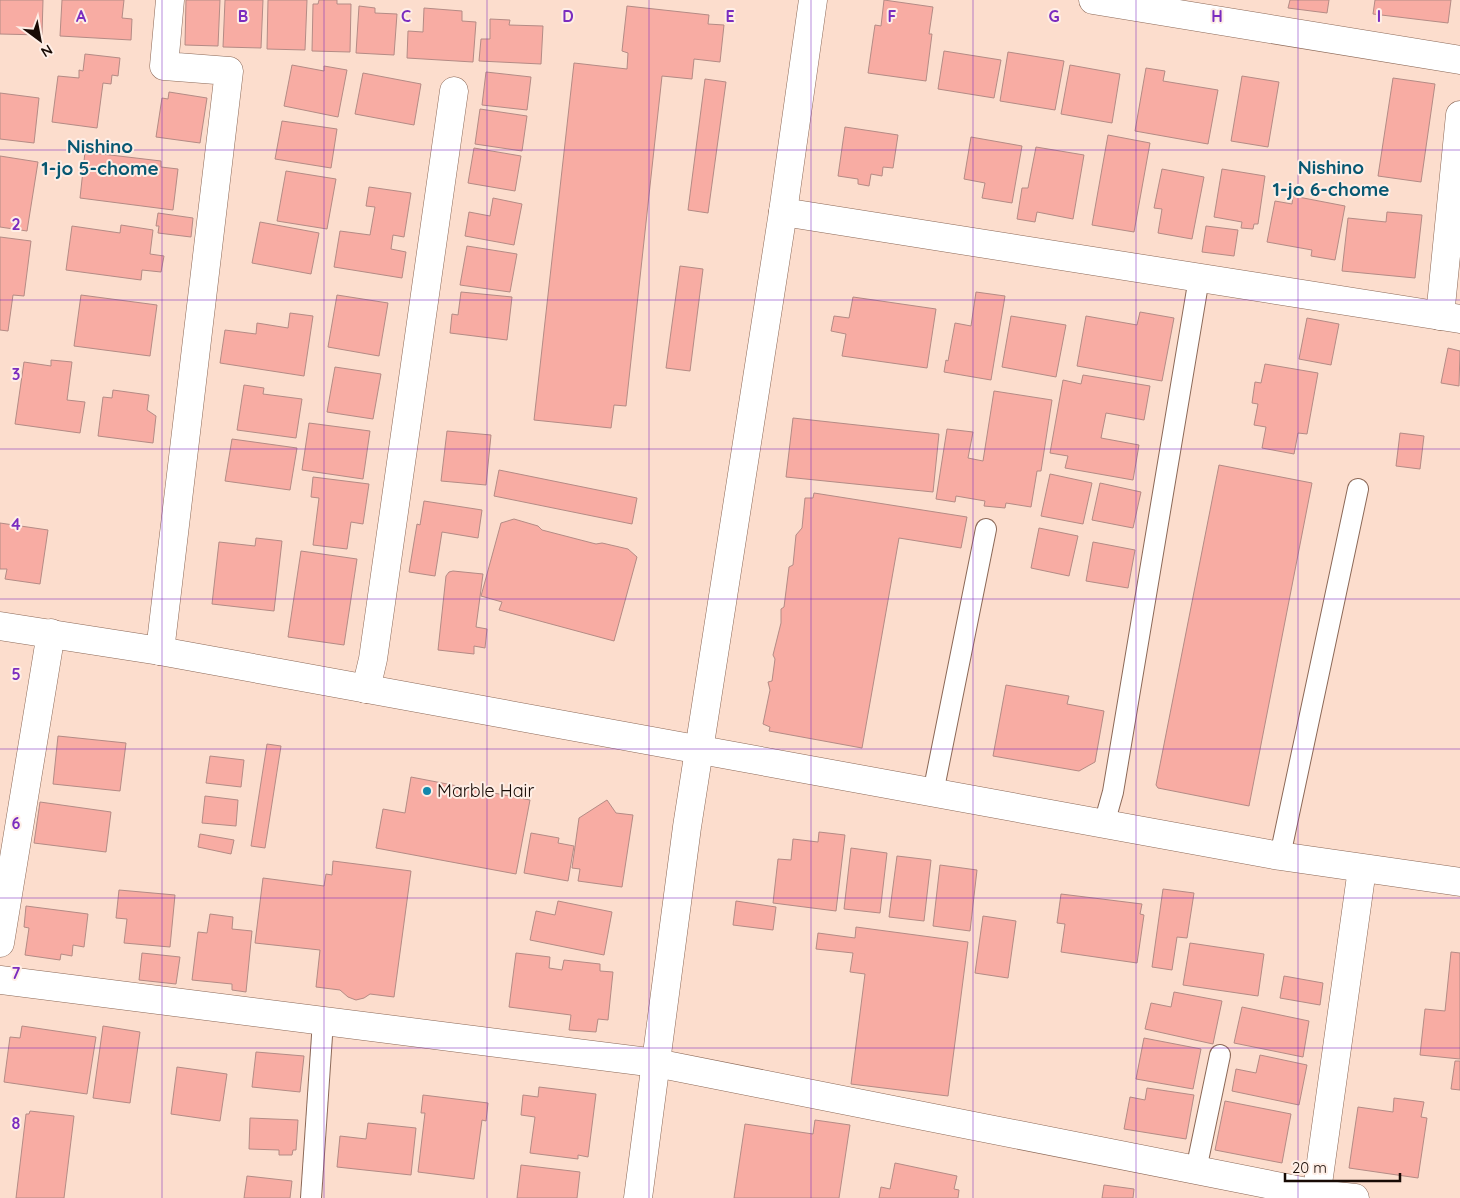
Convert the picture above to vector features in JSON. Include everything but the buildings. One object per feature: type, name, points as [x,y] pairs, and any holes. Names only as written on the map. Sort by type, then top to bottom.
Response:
[{"type":"street","points":[[160,651],[230,71],[164,66],[170,0]]},
{"type":"street","points":[[638,1198],[686,827],[700,750],[783,212],[813,0]]},
{"type":"street","points":[[1107,1],[1460,60]]},
{"type":"street","points":[[366,689],[373,659],[454,91]]},
{"type":"street","points":[[783,212],[1450,318],[1460,115]]},
{"type":"street","points":[[0,626],[160,651],[1280,856],[1460,882]]},
{"type":"street","points":[[0,943],[51,633]]},
{"type":"street","points":[[1317,1196],[1362,869]]},
{"type":"street","points":[[0,980],[656,1063],[1196,1170],[1317,1196],[1355,1198]]},
{"type":"lane","points":[[1104,824],[1113,792],[1199,278]]},
{"type":"lane","points":[[1280,856],[1358,489]]},
{"type":"lane","points":[[933,793],[986,529]]},
{"type":"lane","points":[[310,1198],[324,1021]]},
{"type":"lane","points":[[1196,1170],[1220,1055]]},
{"type":"place","name":"Marble Hair","points":[[427,791]]},
{"type":"district","name":"Nishino 1-jo 5-chome","points":[[100,157]]},
{"type":"district","name":"Nishino 1-jo 6-chome","points":[[1331,178]]}]
